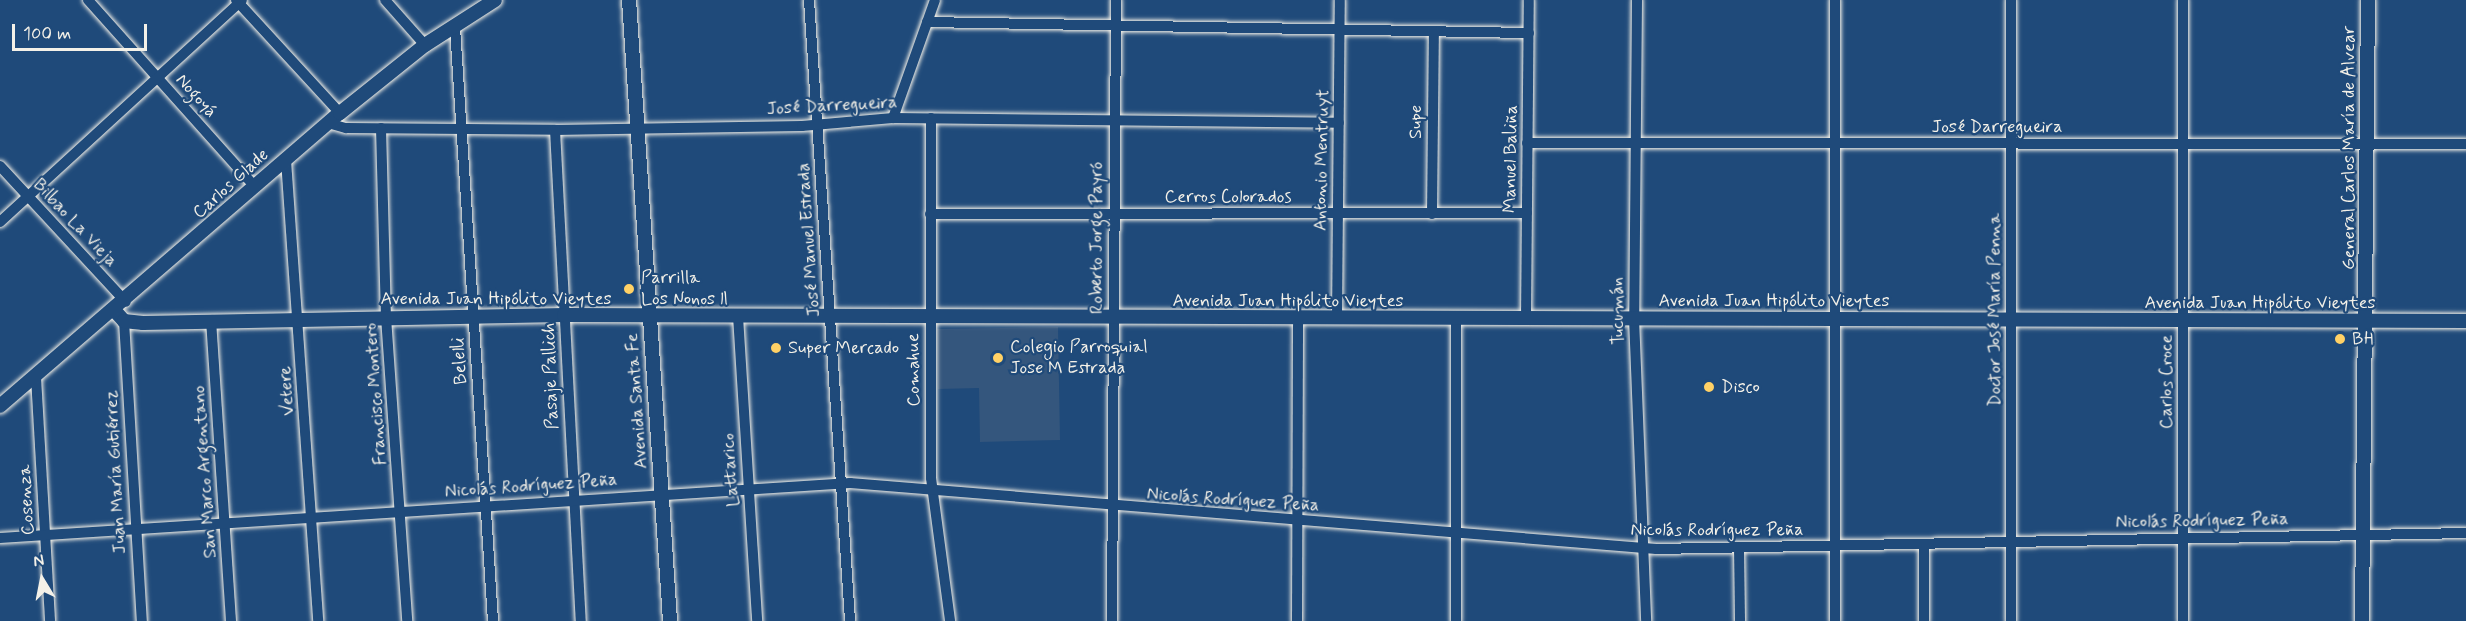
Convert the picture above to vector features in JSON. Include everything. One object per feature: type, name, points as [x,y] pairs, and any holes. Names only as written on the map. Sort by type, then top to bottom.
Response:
[{"type":"street","name":"Nogoyá","points":[[88,0],[255,187]]},
{"type":"street","points":[[385,0],[425,45]]},
{"type":"street","name":"Carlos Glade","points":[[0,406],[119,316],[126,302],[340,113],[425,45],[495,0]]},
{"type":"street","name":"Avenida Santa Fe","points":[[628,0],[670,621]]},
{"type":"street","name":"José Manuel Estrada","points":[[809,0],[850,621]]},
{"type":"street","points":[[893,118],[935,0]]},
{"type":"street","name":"Roberto Jorge Payró","points":[[1112,621],[1116,0]]},
{"type":"street","name":"Antonio Mentruyt","points":[[1337,319],[1340,0]]},
{"type":"street","name":"Manuel Baliña","points":[[1526,319],[1529,0]]},
{"type":"street","name":"Tucumán","points":[[1637,0],[1634,318],[1646,621]]},
{"type":"street","points":[[1835,0],[1833,320],[1835,621]]},
{"type":"street","name":"Doctor José María Penna","points":[[2011,0],[2011,621]]},
{"type":"street","name":"Carlos Croce","points":[[2183,0],[2183,621]]},
{"type":"street","name":"General Carlos María de Alvear","points":[[2362,621],[2368,0]]},
{"type":"street","points":[[0,222],[239,1],[340,113]]},
{"type":"street","points":[[927,22],[1528,33]]},
{"type":"street","name":"Belelli","points":[[455,27],[493,621]]},
{"type":"street","name":"Supe","points":[[1432,213],[1434,31]]},
{"type":"street","name":"José Darregueira","points":[[328,123],[381,128],[637,130],[817,124],[893,118],[1339,123]]},
{"type":"street","name":"Comahue","points":[[931,118],[932,490],[950,621]]},
{"type":"street","name":"Francisco Montero","points":[[381,128],[386,317],[407,621]]},
{"type":"street","name":"Pasaje Pallich","points":[[555,130],[581,621]]},
{"type":"street","name":"José Darregueira","points":[[1527,144],[2466,144]]},
{"type":"street","name":"Vetere","points":[[286,160],[299,318],[318,621]]},
{"type":"street","name":"Bilbao La Vieja","points":[[0,166],[126,302]]},
{"type":"street","name":"Cerros Colorados","points":[[930,214],[1527,213]]},
{"type":"street","name":"Avenida Juan Hipólito Vieytes","points":[[119,316],[211,320],[564,315],[930,319],[1634,318],[2466,321]]},
{"type":"street","name":"Juan María Gutiérrez","points":[[119,316],[142,621]]},
{"type":"street","name":"Lattarico","points":[[738,316],[757,621]]},
{"type":"street","points":[[1297,621],[1298,319]]},
{"type":"street","points":[[1455,621],[1456,319]]},
{"type":"street","name":"San Marco Argentano","points":[[211,320],[231,621]]},
{"type":"street","name":"Cosenza","points":[[36,377],[50,621]]},
{"type":"street","name":"Nicolás Rodríguez Peña","points":[[0,538],[661,493],[842,483],[1643,549],[2466,533]]},
{"type":"street","points":[[1924,544],[1924,621]]},
{"type":"street","points":[[1739,548],[1740,621]]},
{"type":"shaded area","name":"Colegio Parroquial Jose M Estrada","points":[[1058,327],[1060,440],[980,442],[979,388],[938,389],[937,329]]},
{"type":"place","name":"Parrilla Los Nonos ll","points":[[629,289]]},
{"type":"place","name":"BH","points":[[2340,339]]},
{"type":"place","name":"Super Mercado","points":[[776,348]]},
{"type":"place","name":"Colegio Parroquial Jose M Estrada","points":[[998,358]]},
{"type":"place","name":"Disco","points":[[1709,387]]}]
